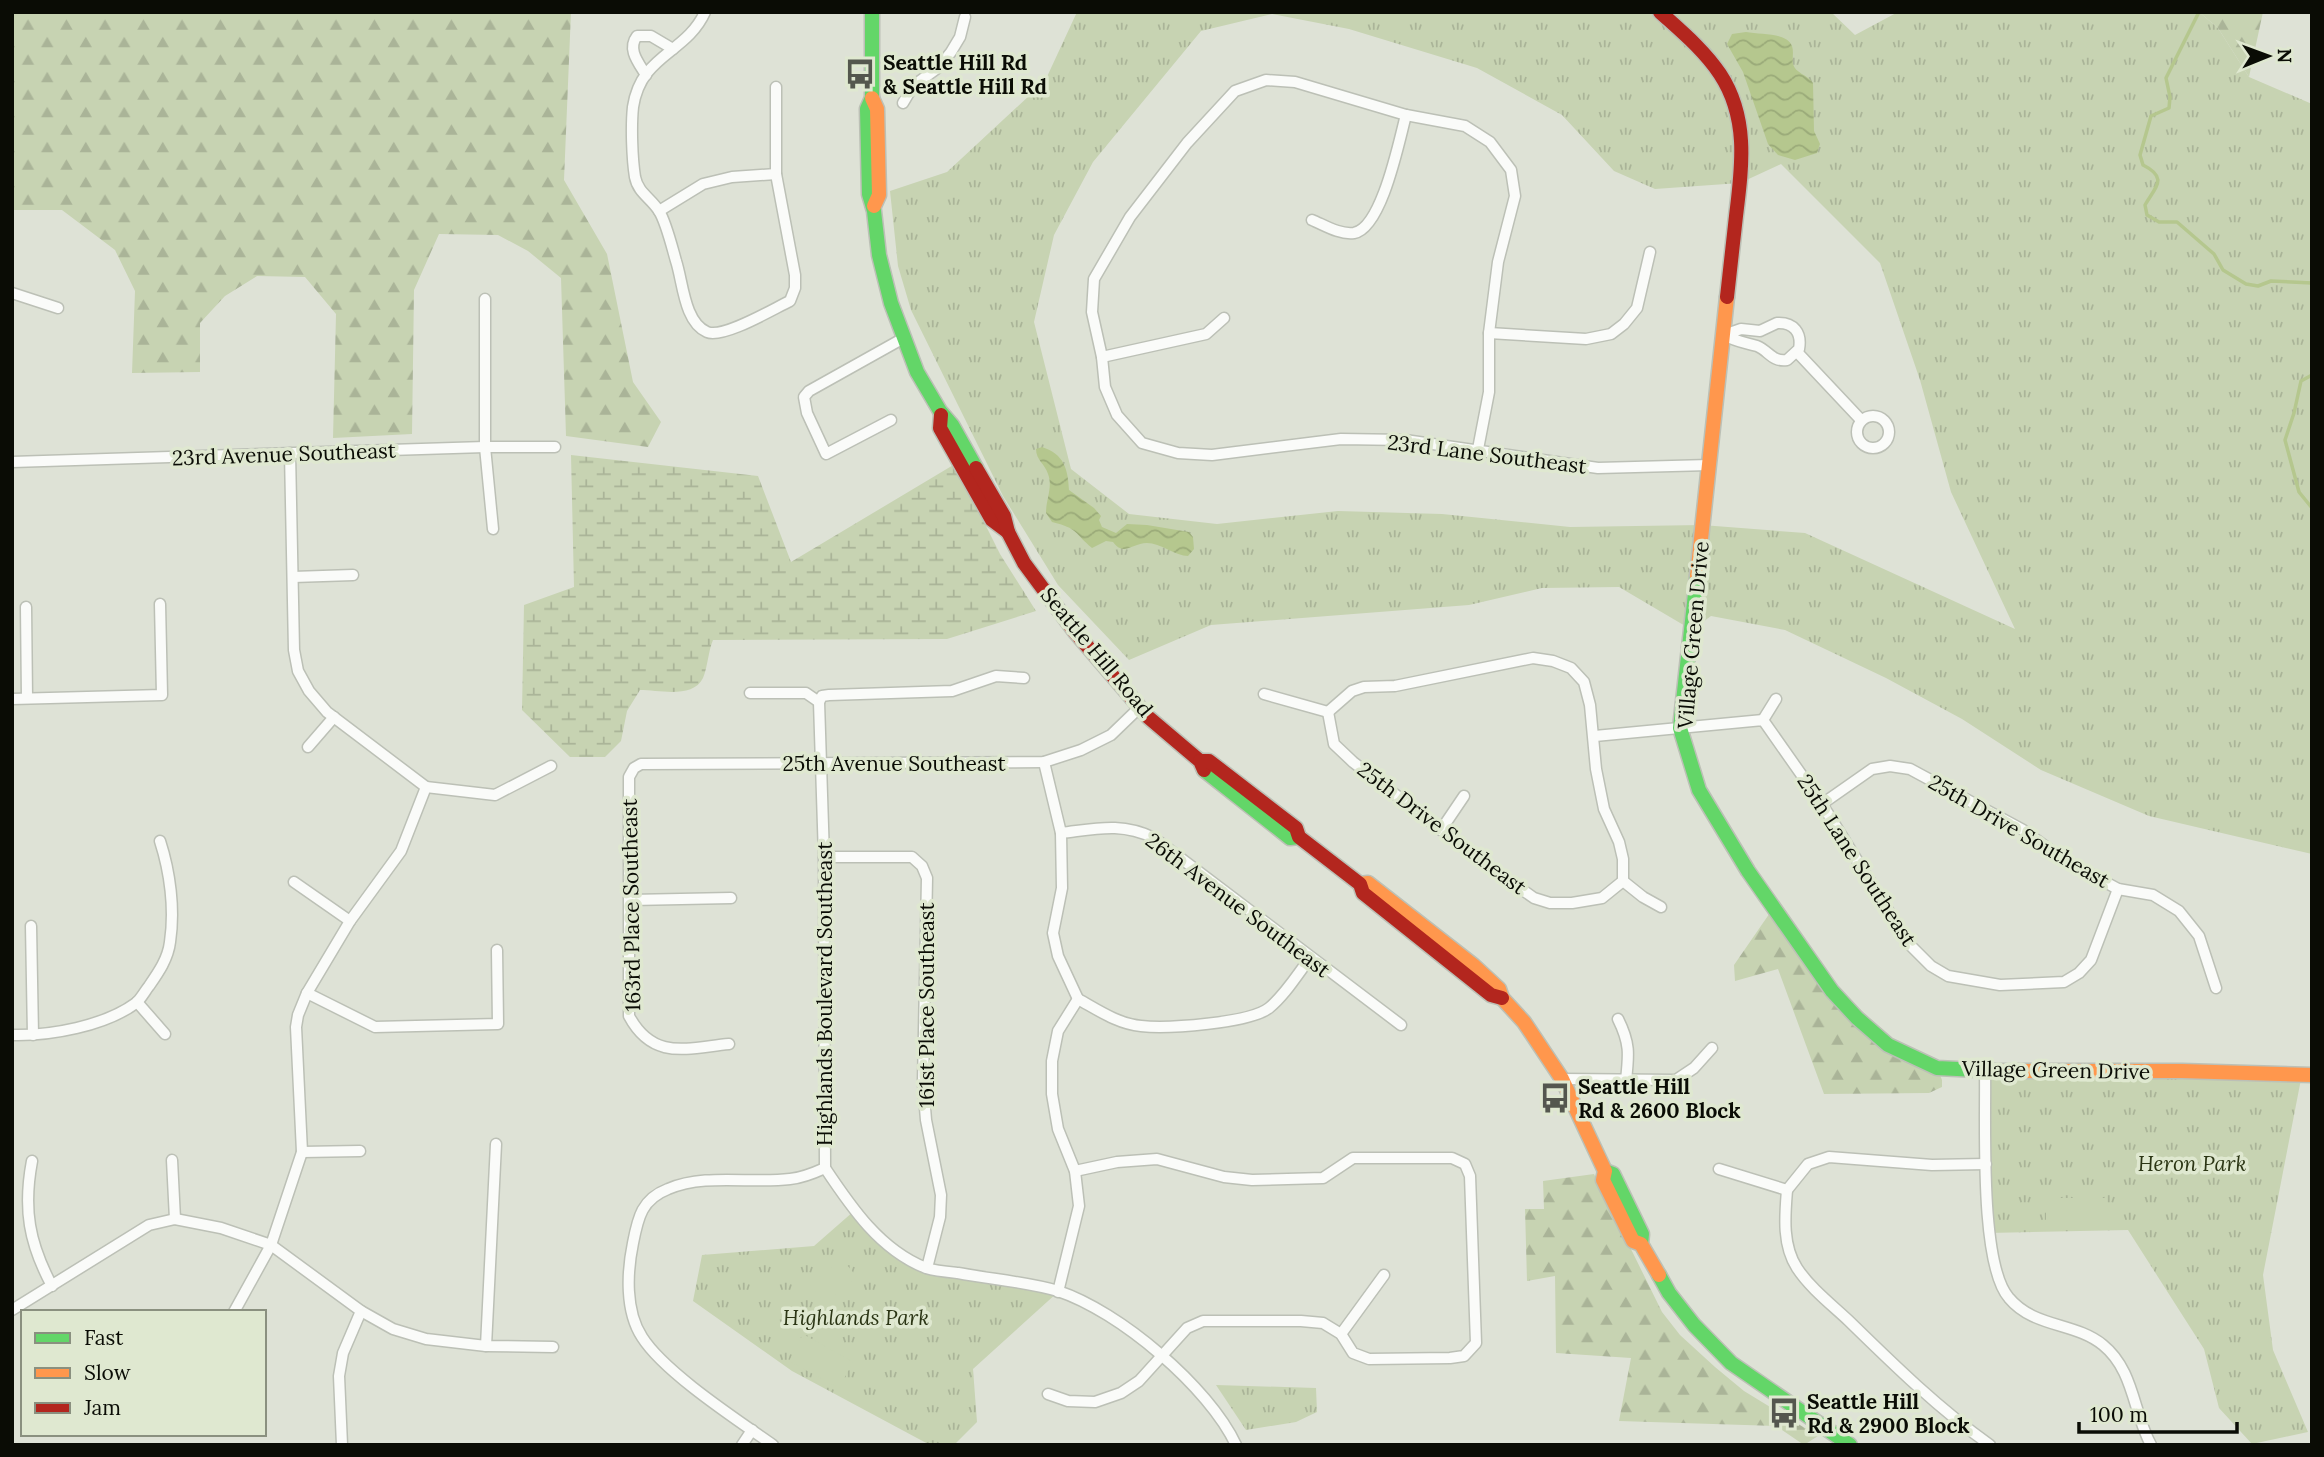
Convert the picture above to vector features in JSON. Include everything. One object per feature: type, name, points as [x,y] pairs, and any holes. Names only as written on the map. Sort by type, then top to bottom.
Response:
[{"type":"main road","name":"Seattle Hill Road","points":[[872,12],[872,98],[877,109],[880,195],[874,206],[880,262],[888,297],[902,339],[941,415],[952,425],[1004,516],[1008,531],[1024,563],[1075,632],[1139,708],[1200,761],[1209,761],[1296,828],[1299,838],[1360,884],[1363,893],[1491,995],[1503,998],[1524,1022],[1562,1079],[1605,1171],[1613,1174],[1642,1234],[1641,1244],[1669,1293],[1694,1325],[1731,1363],[1850,1445]]},
{"type":"main road","name":"Village Green Drive","points":[[1660,12],[1710,58],[1732,95],[1742,131],[1740,183],[1681,728],[1699,790],[1748,871],[1832,991],[1857,1018],[1888,1045],[1937,1068],[1985,1071],[2182,1071],[2312,1075]]},
{"type":"street","points":[[705,12],[695,31],[653,64],[640,85],[633,108],[635,178],[644,197],[659,211],[691,316],[699,327],[709,333],[723,332],[790,301],[795,288],[795,275],[776,174],[776,87]]},
{"type":"street","points":[[903,103],[913,86],[939,67],[951,52],[960,37],[964,14]]},
{"type":"street","points":[[646,75],[633,52],[632,44],[637,36],[651,36],[673,49]]},
{"type":"street","points":[[1224,318],[1206,334],[1102,357],[1092,312],[1094,279],[1130,217],[1187,142],[1235,91],[1266,80],[1295,82],[1406,115],[1465,126],[1490,142],[1511,170],[1515,197],[1498,262],[1489,333],[1489,392],[1478,449]]},
{"type":"street","points":[[1312,220],[1334,230],[1355,233],[1371,223],[1381,204],[1406,115]]},
{"type":"street","points":[[659,211],[704,184],[732,177],[776,174]]},
{"type":"street","points":[[1489,333],[1586,339],[1611,334],[1624,324],[1637,308],[1650,252]]},
{"type":"street","points":[[12,293],[58,308]]},
{"type":"street","points":[[485,299],[485,447],[493,528]]},
{"type":"street","points":[[1785,323],[1798,332],[1800,345],[1797,352],[1787,359],[1779,360],[1771,358],[1760,347],[1739,343],[1724,335],[1741,329],[1760,331],[1773,324],[1785,323]]},
{"type":"street","points":[[891,420],[826,454],[807,413],[804,397],[809,391],[902,339]]},
{"type":"street","points":[[1797,352],[1861,420]]},
{"type":"street","name":"23rd Lane Southeast","points":[[1102,357],[1105,387],[1117,415],[1142,443],[1178,453],[1212,454],[1342,439],[1405,440],[1598,468],[1709,465]]},
{"type":"street","name":"23rd Avenue Southeast","points":[[12,462],[555,447]]},
{"type":"street","points":[[290,453],[295,650],[298,671],[309,691],[334,717],[426,787],[495,794],[551,766]]},
{"type":"street","points":[[293,577],[353,575]]},
{"type":"street","points":[[12,699],[162,695],[160,604]]},
{"type":"street","points":[[26,607],[27,698]]},
{"type":"street","points":[[1264,694],[1328,712],[1352,691],[1364,687],[1395,686],[1533,658],[1553,661],[1571,668],[1584,682],[1590,705],[1604,809],[1619,842],[1623,859],[1623,881],[1661,907]]},
{"type":"street","points":[[750,693],[806,692],[820,699],[952,691],[996,676],[1024,678]]},
{"type":"street","name":"Highlands Boulevard Southeast","points":[[820,699],[824,857],[825,1168],[854,1211],[888,1245],[927,1268],[1058,1292],[1114,1318],[1189,1381],[1211,1404],[1227,1426],[1236,1445]]},
{"type":"street","points":[[1595,736],[1763,720],[1776,699]]},
{"type":"street","name":"25th Avenue Southeast","points":[[634,768],[641,764],[1044,762],[1081,750],[1111,735],[1139,708]]},
{"type":"street","name":"25th Drive Southeast","points":[[1328,712],[1334,744],[1353,762],[1534,898],[1550,903],[1572,903],[1602,898],[1623,881]]},
{"type":"street","points":[[308,747],[334,717]]},
{"type":"street","name":"25th Lane Southeast","points":[[1763,720],[1822,804],[1909,944],[1931,966],[1948,976],[2000,985],[2064,982],[2079,973],[2091,960],[2118,889]]},
{"type":"street","points":[[1044,762],[1061,834],[1062,888],[1053,933],[1058,957],[1078,999],[1113,1019],[1141,1026],[1244,1018],[1267,1010],[1282,996],[1310,958]]},
{"type":"street","name":"25th Drive Southeast","points":[[1822,804],[1872,769],[1890,766],[1910,769],[2023,830],[2064,860],[2118,889],[2153,895],[2179,911],[2199,936],[2216,988]]},
{"type":"street","name":"163rd Place Southeast","points":[[634,768],[629,777],[629,1016],[644,1038],[660,1047],[678,1049],[729,1044]]},
{"type":"street","points":[[235,1310],[271,1245],[302,1152],[296,1027],[298,1015],[307,993],[350,921],[401,850],[426,787]]},
{"type":"street","points":[[1441,830],[1464,796]]},
{"type":"street","name":"26th Avenue Southeast","points":[[1061,834],[1119,827],[1154,838],[1401,1025]]},
{"type":"street","points":[[12,1035],[68,1031],[106,1018],[137,1002],[161,968],[170,943],[169,869],[160,841]]},
{"type":"street","name":"161st Place Southeast","points":[[824,857],[912,857],[922,866],[926,878],[925,1108],[941,1195],[940,1217],[927,1268]]},
{"type":"street","points":[[295,882],[350,921]]},
{"type":"street","points":[[631,900],[731,898]]},
{"type":"street","points":[[31,926],[33,1035]]},
{"type":"street","points":[[307,993],[375,1027],[498,1024],[497,950]]},
{"type":"street","points":[[1058,1292],[1079,1206],[1075,1171],[1058,1129],[1052,1094],[1052,1061],[1058,1031],[1078,999]]},
{"type":"street","points":[[137,1002],[165,1034]]},
{"type":"street","points":[[1618,1019],[1628,1037],[1626,1080]]},
{"type":"street","points":[[1562,1079],[1675,1080],[1694,1068],[1712,1048]]},
{"type":"street","points":[[1985,1071],[1988,1233],[1997,1272],[2007,1297],[2030,1317],[2085,1333],[2104,1346],[2121,1365],[2131,1387],[2141,1427],[2151,1445]]},
{"type":"street","points":[[486,1346],[496,1144]]},
{"type":"street","points":[[302,1152],[360,1151]]},
{"type":"street","points":[[1986,1164],[1932,1165],[1829,1157],[1808,1164],[1787,1190],[1785,1217],[1787,1241],[1796,1267],[1895,1366],[1959,1423],[1990,1445]]},
{"type":"street","points":[[1048,1394],[1068,1401],[1095,1402],[1121,1393],[1139,1381],[1187,1328],[1203,1321],[1323,1323],[1341,1334],[1353,1353],[1369,1359],[1464,1356],[1476,1343],[1470,1176],[1465,1164],[1452,1158],[1353,1158],[1324,1178],[1252,1180],[1224,1177],[1157,1159],[1117,1162],[1075,1171]]},
{"type":"street","points":[[173,1160],[175,1219]]},
{"type":"street","points":[[32,1161],[27,1186],[27,1218],[37,1258],[52,1286]]},
{"type":"street","points":[[773,1445],[660,1359],[641,1336],[633,1317],[629,1293],[630,1254],[636,1224],[650,1197],[687,1182],[790,1179],[825,1168]]},
{"type":"street","points":[[1719,1168],[1787,1190]]},
{"type":"street","points":[[12,1310],[149,1225],[175,1219],[221,1228],[271,1245],[361,1311],[393,1329],[426,1339],[486,1346],[553,1347]]},
{"type":"street","points":[[1341,1334],[1384,1275]]},
{"type":"street","points":[[342,1445],[339,1376],[343,1353],[361,1311]]},
{"type":"street","points":[[742,1445],[752,1430]]},
{"type":"green space","points":[[12,12],[571,12],[564,180],[607,254],[633,382],[661,422],[648,447],[566,436],[561,278],[528,251],[498,235],[439,234],[414,290],[412,434],[333,438],[336,314],[305,277],[257,276],[225,296],[200,323],[200,372],[132,373],[135,291],[115,250],[62,210],[12,210]]},
{"type":"green space","points":[[1077,12],[1831,12],[1855,35],[1898,12],[2199,12],[2218,28],[2249,77],[2312,104],[2312,854],[2149,816],[2041,770],[1962,719],[1886,678],[1785,630],[1711,616],[1692,630],[1619,587],[1542,588],[1469,605],[1211,625],[1129,660],[1058,585],[1003,496],[911,310],[898,266],[890,191],[947,172],[1045,81]],"holes":[[[1272,14],[1349,29],[1477,68],[1562,115],[1614,171],[1655,189],[1740,183],[1781,164],[1880,263],[1920,380],[1951,492],[2015,629],[1805,533],[1702,525],[1570,527],[1442,514],[1338,511],[1217,524],[1129,514],[1071,469],[1034,322],[1054,235],[1093,162],[1201,31]]]},
{"type":"green space","points":[[2199,12],[2263,12],[2249,77],[2218,28]]},
{"type":"green space","points":[[571,455],[758,476],[791,562],[955,464],[1000,554],[1036,611],[947,639],[713,640],[705,673],[698,685],[675,692],[640,690],[627,711],[621,741],[605,757],[570,757],[522,710],[524,605],[574,587]]},
{"type":"green space","points":[[1774,907],[1857,1018],[1937,1068],[1942,1087],[1929,1093],[1824,1094],[1778,969],[1735,981],[1734,965]]},
{"type":"green space","name":"Heron Park","points":[[1985,1071],[2302,1074],[2263,1275],[2273,1350],[2308,1432],[2252,1444],[2219,1408],[2204,1349],[2128,1230],[1988,1233]]},
{"type":"green space","points":[[1594,1174],[1662,1312],[1680,1335],[1744,1391],[1818,1436],[1804,1445],[1776,1426],[1619,1421],[1631,1358],[1556,1353],[1555,1276],[1527,1281],[1525,1209],[1544,1209],[1543,1181]]},
{"type":"green space","points":[[2046,1198],[2106,1198],[2106,1227],[2046,1227]]},
{"type":"green space","name":"Highlands Park","points":[[854,1211],[888,1245],[927,1268],[1058,1292],[973,1369],[977,1422],[954,1445],[930,1445],[792,1371],[693,1301],[702,1255],[814,1246]]},
{"type":"green space","points":[[842,1259],[857,1277],[825,1303],[810,1285]]},
{"type":"green space","points":[[803,1334],[853,1362],[839,1388],[789,1361]]},
{"type":"green space","points":[[1216,1385],[1316,1388],[1317,1412],[1296,1422],[1246,1430]]},
{"type":"water","points":[[1746,32],[1779,36],[1792,46],[1794,67],[1813,83],[1814,131],[1820,144],[1817,153],[1795,160],[1778,155],[1768,144],[1743,72],[1727,44],[1732,34]]},
{"type":"water","points":[[1042,447],[1060,458],[1066,469],[1069,490],[1094,508],[1101,516],[1099,520],[1102,527],[1116,533],[1127,524],[1189,532],[1193,537],[1194,549],[1188,556],[1147,543],[1125,549],[1106,541],[1092,548],[1072,529],[1052,522],[1046,513],[1049,479],[1036,453],[1036,449]]},
{"type":"waterway","points":[[2199,12],[2166,78],[2169,108],[2151,116],[2140,155],[2143,165],[2156,174],[2158,179],[2156,188],[2145,205],[2147,215],[2159,222],[2177,222],[2214,254],[2223,270],[2246,284],[2258,286],[2271,281],[2312,283]]},
{"type":"waterway","points":[[2312,375],[2301,381],[2285,440],[2299,492],[2312,508]]},
{"type":"traffic: fast","points":[[872,12],[872,98],[867,109],[869,194],[874,211],[879,255],[891,303],[917,372],[976,468]]},
{"type":"traffic: fast","points":[[1697,576],[1680,728],[1699,790],[1748,871],[1832,991],[1888,1045],[1937,1068],[1998,1071]]},
{"type":"traffic: fast","points":[[1204,770],[1290,838],[1299,837]]},
{"type":"traffic: fast","points":[[1605,1171],[1613,1174],[1642,1234],[1641,1244]]},
{"type":"traffic: fast","points":[[1659,1275],[1669,1293],[1694,1325],[1731,1363],[1850,1445]]},
{"type":"traffic: slow","points":[[872,98],[877,109],[879,195],[874,206]]},
{"type":"traffic: slow","points":[[1697,576],[1727,297]]},
{"type":"traffic: slow","points":[[1360,884],[1368,883],[1473,965],[1499,989],[1502,998],[1524,1022],[1562,1079],[1605,1171],[1603,1180],[1633,1241],[1641,1244],[1659,1275]]},
{"type":"traffic: slow","points":[[1998,1071],[2182,1071],[2312,1075]]},
{"type":"traffic: jam","points":[[1660,12],[1714,65],[1736,108],[1741,161],[1727,297]]},
{"type":"traffic: jam","points":[[941,415],[940,428],[992,520],[1008,532]]},
{"type":"traffic: jam","points":[[976,468],[1004,516],[1008,532],[1024,563],[1075,632],[1148,717],[1200,761],[1204,770]]},
{"type":"traffic: jam","points":[[1200,761],[1209,761],[1296,828],[1299,837],[1360,884],[1363,893],[1491,995],[1502,998]]},
{"type":"place","name":"Seattle Hill Rd & Seattle Hill Rd","points":[[860,74]]},
{"type":"place","name":"Seattle Hill Rd & 2600 Block","points":[[1555,1098]]},
{"type":"place","name":"Seattle Hill Rd & 2900 Block","points":[[1784,1413]]}]
